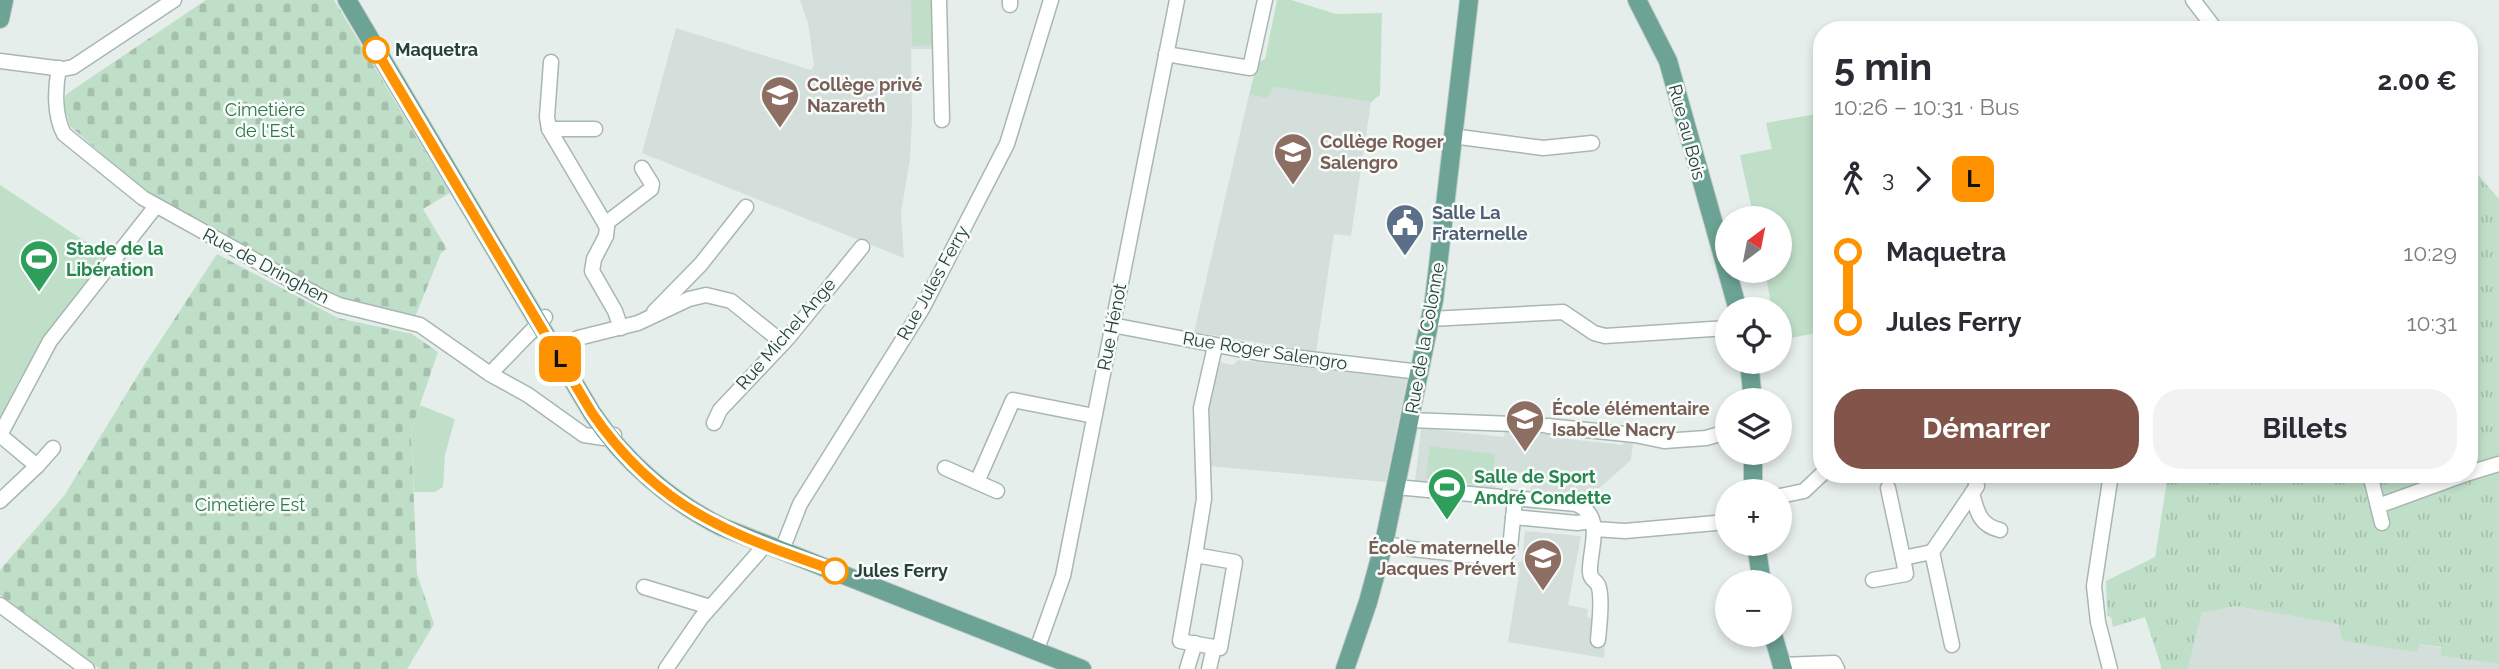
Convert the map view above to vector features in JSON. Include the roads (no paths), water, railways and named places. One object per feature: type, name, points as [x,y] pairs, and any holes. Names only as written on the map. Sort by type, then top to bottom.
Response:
[{"type":"main road","points":[[0,7],[4,0]]},
{"type":"main road","points":[[0,19],[4,0]]},
{"type":"main road","points":[[346,0],[542,320]]},
{"type":"main road","points":[[356,0],[607,437],[639,468],[666,492],[728,530],[1036,652],[1052,664],[1082,669]]},
{"type":"main road","name":"Rue de la Colonne","points":[[1345,669],[1368,602],[1384,543],[1430,320],[1438,273],[1469,0]]},
{"type":"main road","name":"Rue au Bois","points":[[1637,0],[1668,61],[1734,297]]},
{"type":"main road","points":[[1777,647],[1783,667]]},
{"type":"street","points":[[2,60],[70,68],[174,0]]},
{"type":"street","points":[[939,0],[942,120]]},
{"type":"street","name":"Rue Jules Ferry","points":[[774,547],[922,309],[1007,144],[1051,0]]},
{"type":"street","name":"Rue Hénot","points":[[1036,652],[1063,576],[1177,0]]},
{"type":"street","points":[[1166,54],[1250,68],[1265,0]]},
{"type":"street","points":[[2193,0],[2209,21]]},
{"type":"street","points":[[551,62],[547,117],[549,129],[606,225],[606,236],[594,258],[592,271],[615,311],[621,328]]},
{"type":"street","name":"Rue de Dringhen","points":[[59,68],[56,91],[59,122],[64,134],[156,206],[321,297],[339,305],[420,326],[584,435],[607,437]]},
{"type":"street","points":[[549,129],[595,129]]},
{"type":"street","points":[[1452,136],[1543,148],[1592,143]]},
{"type":"street","points":[[606,225],[651,189],[652,184],[642,168]]},
{"type":"street","points":[[37,466],[0,435],[50,341],[156,206]]},
{"type":"street","points":[[646,320],[706,257],[746,207]]},
{"type":"street","name":"Rue Michel Ange","points":[[714,423],[723,407],[783,343],[862,247]]},
{"type":"street","points":[[558,348],[583,336],[646,320],[694,297],[717,296],[736,303],[783,343]]},
{"type":"street","points":[[1430,320],[1563,312],[1594,333],[1605,336],[1715,329]]},
{"type":"street","points":[[490,374],[542,320]]},
{"type":"street","name":"Rue Roger Salengro","points":[[1112,325],[1258,354],[1420,372]]},
{"type":"street","points":[[1195,555],[1235,562],[1220,648],[1180,641],[1204,499],[1201,408],[1214,346]]},
{"type":"street","points":[[977,482],[1013,400],[1094,416]]},
{"type":"street","points":[[1410,419],[1545,426],[1635,435],[1664,441],[1693,440],[1715,435]]},
{"type":"street","points":[[0,501],[53,448]]},
{"type":"street","points":[[2478,471],[2499,464]]},
{"type":"street","points":[[945,468],[996,491]]},
{"type":"street","points":[[1792,494],[1804,491],[1813,482]]},
{"type":"street","points":[[1903,558],[1932,552],[1977,486],[1976,483]]},
{"type":"street","points":[[2110,483],[2098,553],[2094,599],[2110,669]]},
{"type":"street","points":[[2372,483],[2382,523]]},
{"type":"street","points":[[2378,506],[2443,483]]},
{"type":"street","points":[[1396,486],[1579,505],[1586,510],[1593,525],[1590,573],[1599,589],[1598,640]]},
{"type":"street","points":[[1873,580],[1906,574],[1888,488]]},
{"type":"street","points":[[1972,493],[1980,520],[1987,526],[2000,530]]},
{"type":"street","points":[[1384,543],[1407,549],[1500,558],[1510,550],[1515,499]]},
{"type":"street","points":[[1513,517],[1625,531],[1715,523]]},
{"type":"street","points":[[666,669],[710,607],[774,547]]},
{"type":"street","points":[[1932,552],[1952,645]]},
{"type":"street","points":[[643,587],[710,607]]},
{"type":"street","points":[[0,605],[87,669]]},
{"type":"street","points":[[1187,669],[1195,643]]},
{"type":"street","points":[[1209,669],[1214,647]]},
{"type":"street","points":[[1783,667],[1834,663],[1837,669]]},
{"type":"place","name":"Maquetra","points":[[376,50]]},
{"type":"place","name":"Collège privé Nazareth","points":[[780,129]]},
{"type":"place","name":"Collège Roger Salengro","points":[[1293,186]]},
{"type":"place","name":"Salle La Fraternelle","points":[[1405,257]]},
{"type":"place","name":"Stade de la Libération","points":[[39,293]]},
{"type":"place","name":"École élémentaire Isabelle Nacry","points":[[1525,453]]},
{"type":"place","name":"Salle de Sport André Condette","points":[[1447,521]]},
{"type":"place","name":"Jules Ferry","points":[[835,571]]},
{"type":"place","name":"École maternelle Jacques Prévert","points":[[1543,592]]},
{"type":"park label","name":"Cimetière de l'Est","points":[[265,120]]},
{"type":"park label","name":"Cimetière Est","points":[[250,505]]}]
